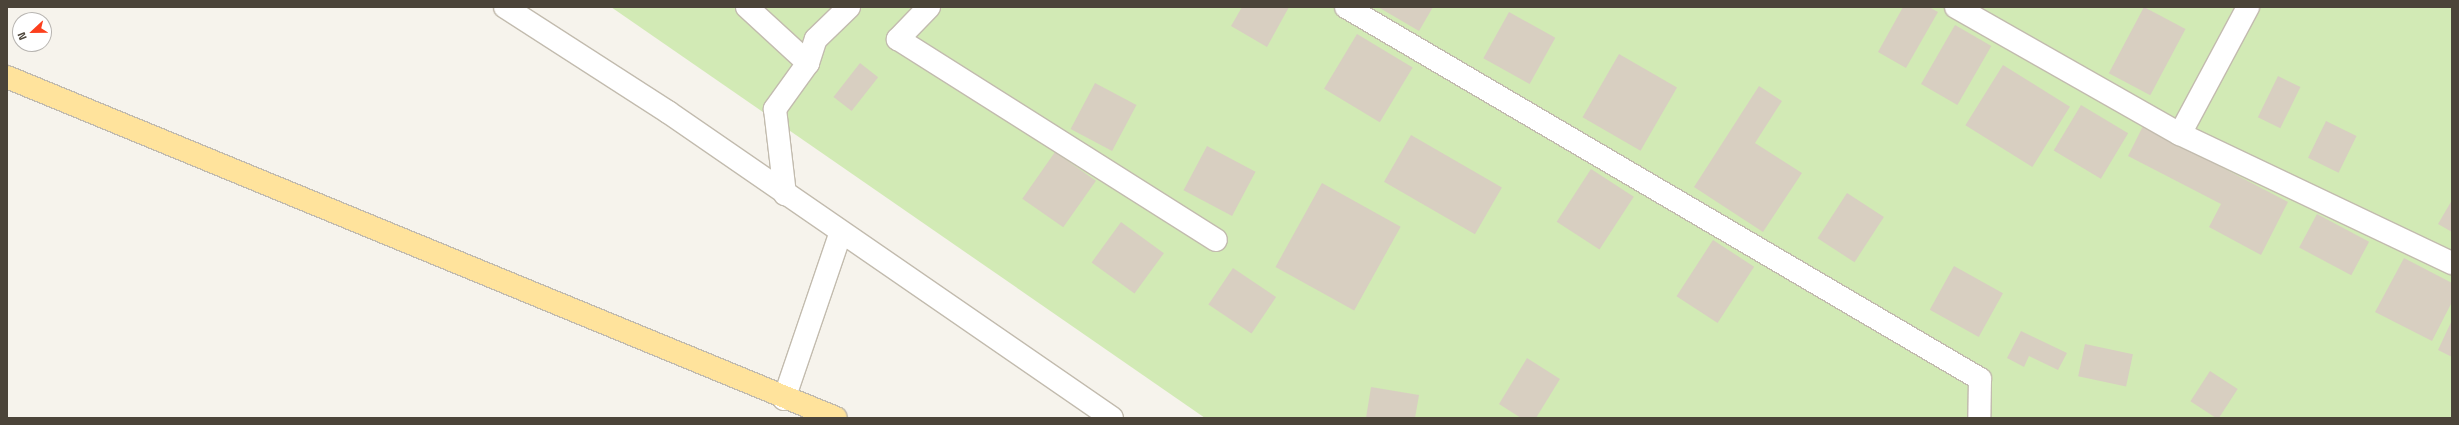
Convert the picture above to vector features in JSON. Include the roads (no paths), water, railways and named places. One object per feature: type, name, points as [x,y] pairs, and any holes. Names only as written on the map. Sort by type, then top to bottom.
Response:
[{"type":"main road","points":[[7,77],[784,399],[836,418]]},
{"type":"street","points":[[505,7],[786,194],[1112,418]]},
{"type":"street","points":[[746,7],[808,63]]},
{"type":"street","points":[[786,194],[775,109],[808,63],[816,39],[849,7]]},
{"type":"street","points":[[929,7],[898,39],[1216,240]]},
{"type":"street","points":[[1346,7],[1980,379],[1979,418]]},
{"type":"street","points":[[1956,7],[2180,134],[2452,263]]},
{"type":"street","points":[[2180,134],[2248,7]]},
{"type":"street","points":[[784,399],[841,232]]}]
